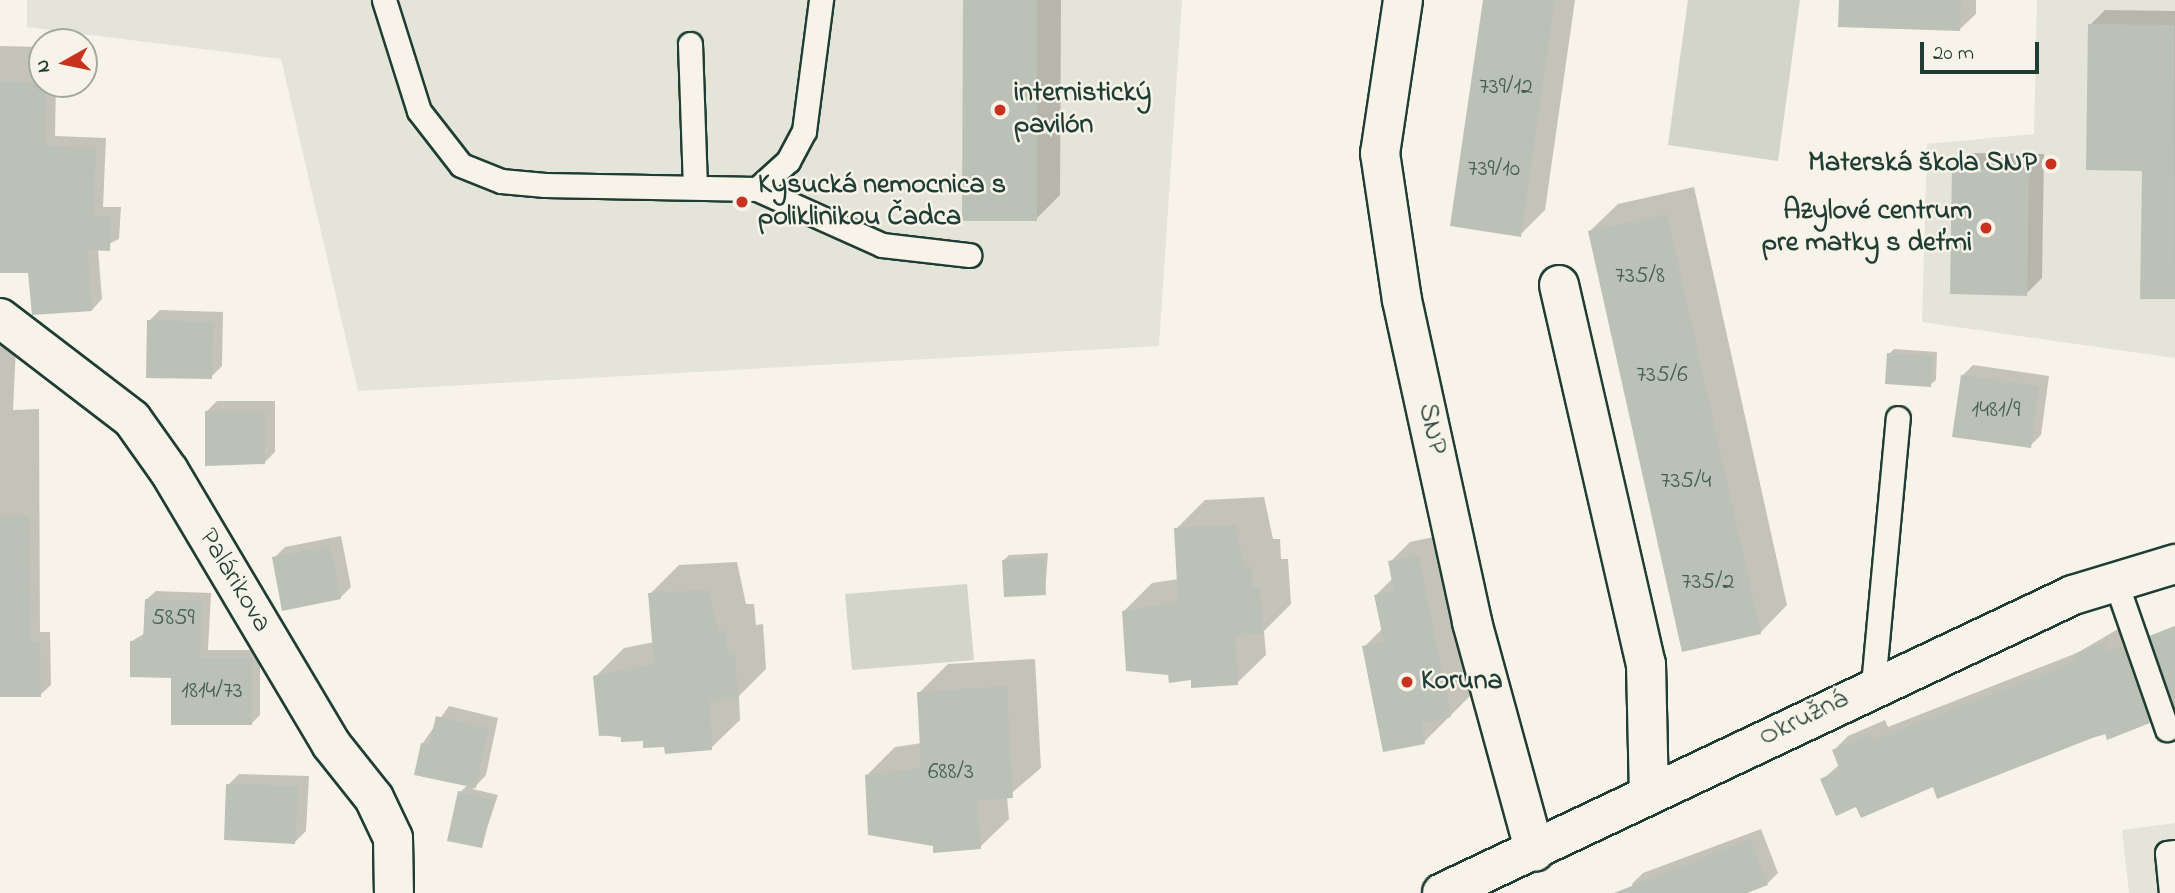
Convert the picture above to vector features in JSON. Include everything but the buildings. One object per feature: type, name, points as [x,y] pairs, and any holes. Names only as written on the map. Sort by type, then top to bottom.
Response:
[{"type":"street","name":"SNP","points":[[1403,0],[1380,153],[1400,287],[1472,622],[1535,852]]},
{"type":"street","points":[[1559,285],[1646,664],[1649,794]]},
{"type":"street","name":"Palárikova","points":[[0,318],[132,419],[169,471],[331,744],[374,798],[393,838],[394,893]]},
{"type":"street","name":"Okružná","points":[[1465,890],[1649,794],[1872,685],[2115,580],[2175,564]]},
{"type":"lane","points":[[384,0],[419,111],[461,165],[502,181],[545,185],[757,189],[882,245],[969,255]]},
{"type":"lane","points":[[757,189],[788,162],[804,131],[821,0]]},
{"type":"lane","points":[[690,44],[695,186]]},
{"type":"lane","points":[[1872,685],[1898,418]]},
{"type":"lane","points":[[2115,580],[2167,729]]},
{"type":"lane","points":[[2171,893],[2167,853],[2175,852]]},
{"type":"shaded area","name":"Kysucká nemocnica s poliklinikou Čadca","points":[[27,0],[1182,0],[1159,346],[358,391],[281,59],[98,36],[98,28],[27,27]]},
{"type":"shaded area","points":[[1688,0],[1800,0],[1778,161],[1668,145]]},
{"type":"shaded area","name":"Materská škola SNP","points":[[2037,0],[2175,0],[2175,358],[1922,322],[1927,144],[2034,134]]},
{"type":"shaded area","points":[[967,584],[974,660],[852,670],[845,594]]},
{"type":"shaded area","points":[[2175,823],[2175,893],[2129,893],[2122,830]]},
{"type":"place","name":"internistický pavilón","points":[[1000,110]]},
{"type":"place","name":"Materská škola SNP","points":[[2051,164]]},
{"type":"place","name":"Kysucká nemocnica s poliklinikou Čadca","points":[[742,202]]},
{"type":"place","name":"Azylové centrum pre matky s deťmi","points":[[1986,228]]},
{"type":"place","name":"Koruna","points":[[1407,682]]}]
